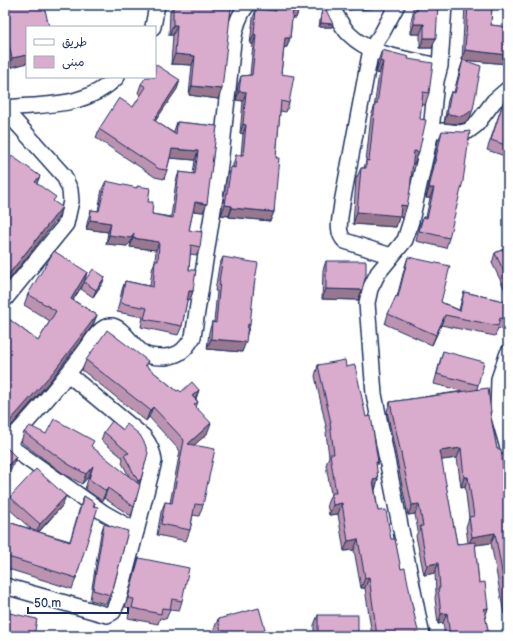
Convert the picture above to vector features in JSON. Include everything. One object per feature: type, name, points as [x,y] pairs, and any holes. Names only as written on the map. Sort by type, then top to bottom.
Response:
[{"type":"street","points":[[153,26],[157,5]]},
{"type":"street","points":[[136,531],[104,513],[6,444],[68,374],[95,337],[104,328],[114,326],[121,330],[138,350],[147,355],[158,357],[176,355],[187,347],[193,337],[220,165],[233,42],[237,22],[247,5]]},
{"type":"street","points":[[330,5],[348,32],[362,45],[385,54],[440,66]]},
{"type":"street","points":[[391,256],[345,241],[340,235],[339,231],[342,203],[371,49],[382,33],[397,5]]},
{"type":"street","points":[[422,636],[374,394],[368,303],[370,289],[378,273],[405,240],[411,221],[431,131],[436,81],[440,66],[444,5]]},
{"type":"street","points":[[5,109],[63,104],[94,95],[116,78]]},
{"type":"street","points":[[431,131],[460,133],[468,131],[476,125],[494,101],[508,88]]},
{"type":"street","points":[[5,109],[64,176],[70,190],[71,201],[66,224],[5,299]]},
{"type":"street","points":[[508,353],[499,379],[498,413],[508,448]]},
{"type":"street","points":[[5,586],[107,615],[114,612],[119,598],[154,461],[153,453],[150,444],[144,437],[68,374]]},
{"type":"building","points":[[5,5],[44,5],[49,26],[26,26],[26,55],[12,58],[5,28]]},
{"type":"building","points":[[173,5],[221,5],[221,8],[231,8],[222,89],[192,86],[195,56],[175,54],[177,25],[173,25]]},
{"type":"building","points":[[277,5],[300,5],[299,9],[293,8],[290,38],[285,38],[281,74],[294,76],[289,103],[281,101],[276,158],[279,158],[274,212],[232,208],[232,206],[225,205],[231,167],[235,168],[236,155],[243,155],[246,125],[243,124],[246,92],[239,91],[241,76],[252,75],[256,35],[254,34],[256,9],[276,11]]},
{"type":"building","points":[[417,5],[438,5],[436,38],[424,38],[424,24],[414,24],[414,11],[417,11]]},
{"type":"building","points":[[468,5],[492,5],[491,25],[508,27],[508,55],[465,50]]},
{"type":"building","points":[[322,10],[326,10],[333,24],[321,23]]},
{"type":"building","points":[[382,50],[409,57],[408,59],[433,63],[429,93],[423,92],[420,119],[426,120],[419,152],[414,151],[407,206],[401,205],[400,216],[357,212],[361,168],[366,168],[366,160],[369,161],[375,104],[377,104],[383,62],[380,61]]},
{"type":"building","points":[[463,60],[481,66],[473,109],[462,116],[447,114],[451,92],[455,93]]},
{"type":"building","points":[[156,65],[180,80],[154,120],[176,135],[177,122],[217,126],[207,204],[195,202],[189,230],[202,232],[200,247],[191,245],[189,270],[196,270],[193,291],[189,291],[182,326],[144,319],[147,308],[121,303],[125,281],[153,287],[155,261],[158,261],[159,242],[133,238],[134,233],[131,238],[109,235],[111,223],[90,220],[91,210],[99,211],[106,181],[137,188],[137,186],[150,188],[148,202],[153,202],[152,214],[173,218],[179,172],[195,174],[198,151],[172,149],[167,170],[159,169],[99,129],[119,98],[133,107],[146,87],[141,84],[145,78],[156,78]]},
{"type":"building","points":[[508,94],[508,146],[491,140],[505,97]]},
{"type":"building","points":[[442,131],[470,131],[463,181],[449,238],[419,231],[423,217],[427,218],[434,188],[429,188]]},
{"type":"building","points":[[12,156],[40,176],[35,182],[56,197],[53,201],[62,207],[5,279],[5,167]]},
{"type":"building","points":[[508,247],[508,280],[495,253]]},
{"type":"building","points":[[54,251],[87,272],[71,299],[97,315],[54,371],[10,421],[5,418],[5,316],[38,341],[56,311],[28,294]]},
{"type":"building","points":[[223,257],[258,263],[250,325],[248,324],[246,342],[211,339],[212,322],[216,323],[219,281]]},
{"type":"building","points":[[408,257],[450,266],[441,302],[460,311],[464,292],[508,302],[508,320],[500,318],[498,326],[445,315],[436,335],[388,314],[396,296],[398,297]]},
{"type":"building","points":[[326,261],[366,261],[366,275],[362,290],[326,289]]},
{"type":"building","points":[[93,269],[105,277],[96,290],[84,282]]},
{"type":"building","points":[[107,330],[148,361],[145,365],[177,391],[179,390],[181,392],[192,382],[199,390],[192,396],[198,402],[194,405],[211,423],[188,444],[215,449],[203,505],[195,504],[190,530],[161,524],[165,502],[172,503],[184,440],[153,407],[150,410],[86,360]]},
{"type":"building","points":[[443,351],[484,362],[478,385],[437,374]]},
{"type":"building","points":[[345,360],[346,367],[355,365],[366,417],[371,416],[378,462],[376,462],[378,479],[373,480],[378,511],[386,510],[391,539],[395,539],[401,569],[405,568],[419,632],[418,636],[377,636],[369,577],[365,578],[358,539],[348,541],[342,503],[333,505],[331,493],[336,493],[330,454],[334,454],[331,423],[318,365]]},
{"type":"building","points":[[488,388],[490,412],[497,449],[501,449],[504,477],[507,476],[508,481],[508,605],[495,533],[472,537],[469,517],[474,516],[468,477],[464,477],[461,448],[440,451],[457,544],[475,542],[479,583],[485,582],[488,608],[484,609],[489,636],[450,636],[447,613],[441,614],[438,588],[440,588],[438,563],[427,565],[420,526],[423,526],[419,504],[412,505],[390,402]]},
{"type":"building","points":[[54,419],[94,441],[91,446],[140,485],[134,507],[108,488],[106,491],[89,479],[93,466],[86,474],[68,464],[24,432],[30,426],[46,434]]},
{"type":"building","points":[[112,421],[123,430],[127,424],[140,435],[145,444],[148,453],[141,479],[138,481],[124,455],[129,453],[104,432]]},
{"type":"building","points":[[5,446],[16,457],[5,469]]},
{"type":"building","points":[[36,469],[66,496],[40,524],[10,497]]},
{"type":"building","points":[[84,496],[95,503],[93,506],[98,507],[76,578],[5,556],[5,521],[70,542]]},
{"type":"building","points":[[104,524],[128,531],[110,595],[93,590]]},
{"type":"building","points":[[139,558],[189,568],[182,601],[172,599],[170,609],[162,608],[161,614],[132,608],[134,599],[128,598]]},
{"type":"building","points":[[259,608],[267,636],[222,636],[218,619]]},
{"type":"building","points":[[5,612],[37,619],[34,636],[5,635]]},
{"type":"building","points":[[318,615],[358,615],[358,636],[318,636]]}]
